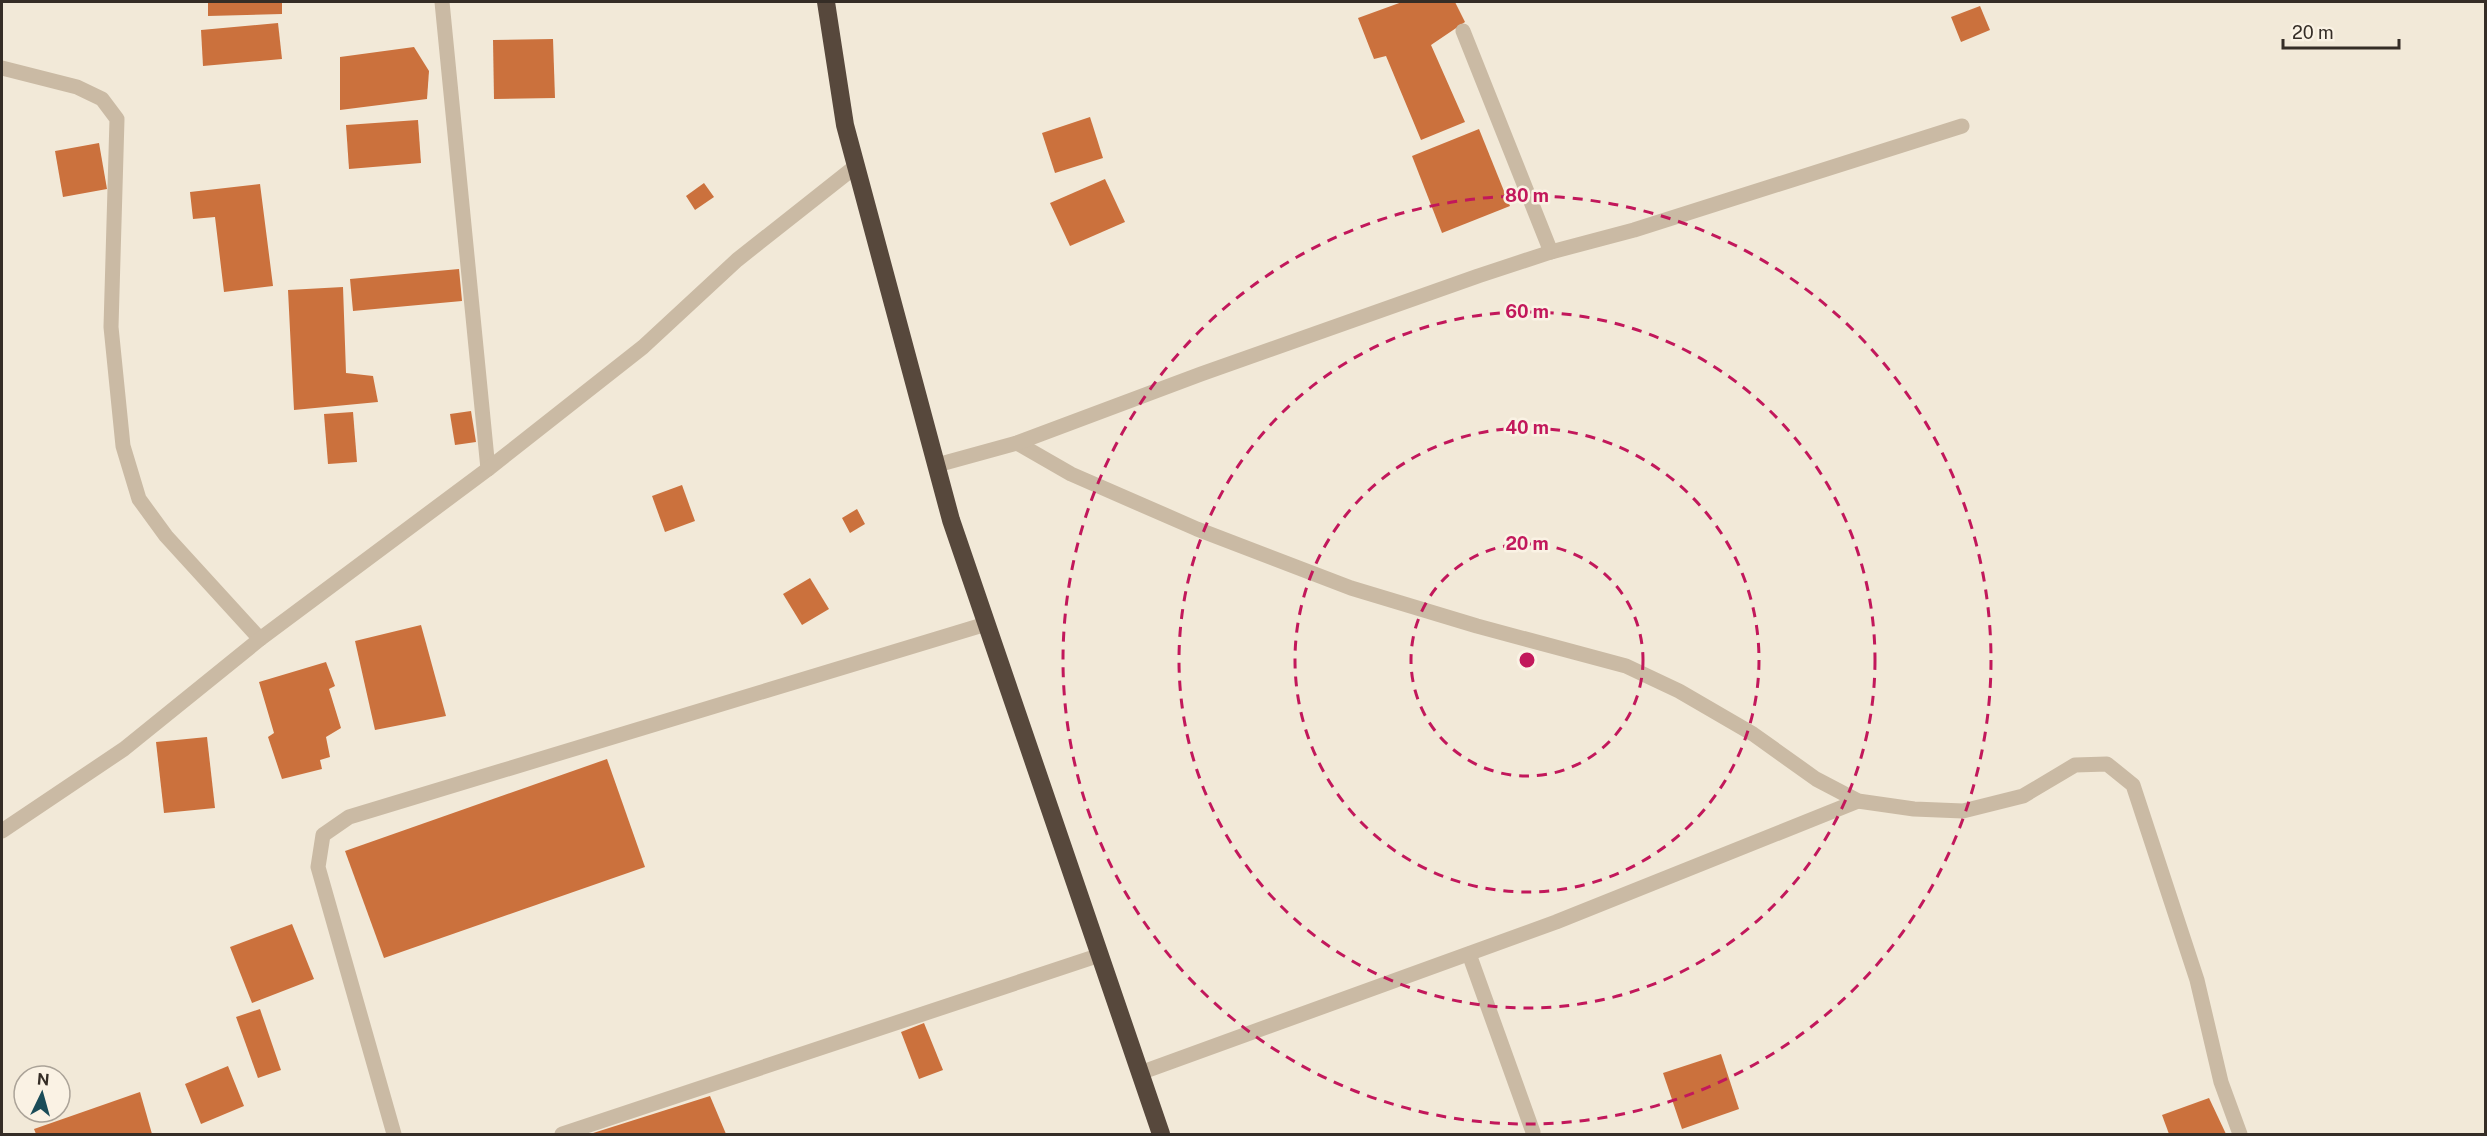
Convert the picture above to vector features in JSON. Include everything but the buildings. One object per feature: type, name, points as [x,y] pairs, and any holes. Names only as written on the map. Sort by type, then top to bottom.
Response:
[{"type":"highway","points":[[826,2],[845,125],[951,520],[1161,1134]]},
{"type":"street","points":[[442,2],[488,469]]},
{"type":"street","points":[[1463,31],[1551,252]]},
{"type":"street","points":[[2,68],[77,87],[102,99],[117,118],[111,327],[123,446],[139,499],[166,537],[260,639]]},
{"type":"street","points":[[937,465],[1017,443],[1201,374],[1478,276],[1551,252],[1634,230],[1962,126]]},
{"type":"street","points":[[2,831],[124,749],[260,639],[488,469],[644,347],[737,260],[856,166]]},
{"type":"street","points":[[1017,443],[1071,474],[1197,529],[1351,588],[1477,626],[1626,666],[1679,691],[1753,734],[1816,779],[1858,801],[1914,809],[1963,811],[2023,796],[2075,765],[2107,764],[2133,785],[2197,980],[2221,1082],[2240,1134]]},
{"type":"street","points":[[394,1134],[318,867],[323,835],[349,817],[986,624]]},
{"type":"street","points":[[1140,1073],[1469,954],[1858,801]]},
{"type":"street","points":[[1469,954],[1533,1132]]},
{"type":"street","points":[[562,1134],[1100,955]]}]
